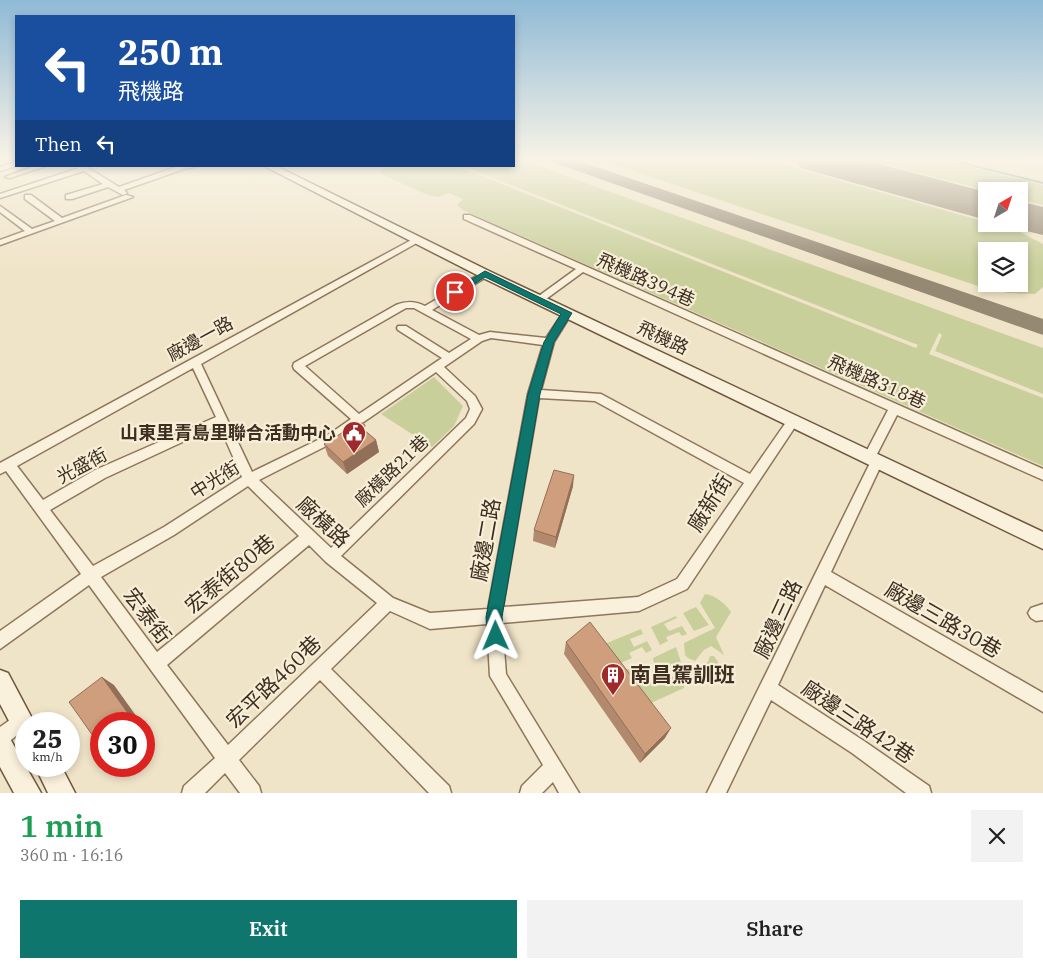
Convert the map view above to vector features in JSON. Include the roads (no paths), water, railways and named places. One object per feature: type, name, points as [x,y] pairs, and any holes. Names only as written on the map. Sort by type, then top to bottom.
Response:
[{"type":"street","points":[[2,240],[31,232],[129,197],[127,196]]},
{"type":"street","name":"飛機路","points":[[329,196],[485,274],[1043,541]]},
{"type":"street","points":[[28,197],[61,221]]},
{"type":"street","points":[[0,208],[31,232]]},
{"type":"street","name":"飛機路394巷","points":[[467,217],[698,321]]},
{"type":"street","name":"廠邊一路","points":[[4,467],[418,240]]},
{"type":"street","points":[[539,300],[582,269]]},
{"type":"street","points":[[426,310],[485,274]]},
{"type":"street","points":[[359,420],[298,366],[399,307],[410,304],[426,310],[478,339],[490,334],[549,342]]},
{"type":"street","name":"廠邊二路","points":[[567,313],[549,342],[534,394],[494,617],[498,676],[570,793]]},
{"type":"street","name":"飛機路318巷","points":[[698,321],[1043,475]]},
{"type":"street","points":[[402,328],[449,358]]},
{"type":"street","name":"中光街","points":[[0,642],[91,575],[169,532],[249,479],[332,438],[478,339]]},
{"type":"street","name":"廠橫路","points":[[194,362],[222,418],[249,479],[331,558],[388,604],[430,622],[494,617]]},
{"type":"street","name":"廠橫路21巷","points":[[331,558],[470,421],[476,409],[471,400],[436,366]]},
{"type":"street","name":"廠新街","points":[[494,617],[639,604],[682,584],[752,481],[598,397],[534,394]]},
{"type":"street","name":"廠邊三路","points":[[716,793],[822,575],[894,409]]},
{"type":"street","name":"光盛街","points":[[40,508],[100,474],[222,418]]},
{"type":"street","points":[[752,481],[793,421]]},
{"type":"street","name":"宏泰街","points":[[4,467],[40,508],[91,575],[252,793]]},
{"type":"street","name":"宏泰街80巷","points":[[156,664],[308,537]]},
{"type":"street","name":"廠邊三路30巷","points":[[822,575],[1043,703]]},
{"type":"street","name":"宏平路460巷","points":[[191,793],[388,604]]},
{"type":"street","points":[[320,669],[442,793]]},
{"type":"street","points":[[0,681],[17,712]]},
{"type":"street","name":"廠邊三路42巷","points":[[768,688],[858,747],[922,793]]},
{"type":"street","points":[[0,738],[15,730]]},
{"type":"street","points":[[0,742],[28,793]]},
{"type":"street","points":[[529,793],[554,767]]},
{"type":"street","points":[[53,777],[62,793]]},
{"type":"place","name":"山東里青島里聯合活動中心","points":[[354,454]]},
{"type":"place","name":"南昌駕訓班","points":[[613,696]]}]
